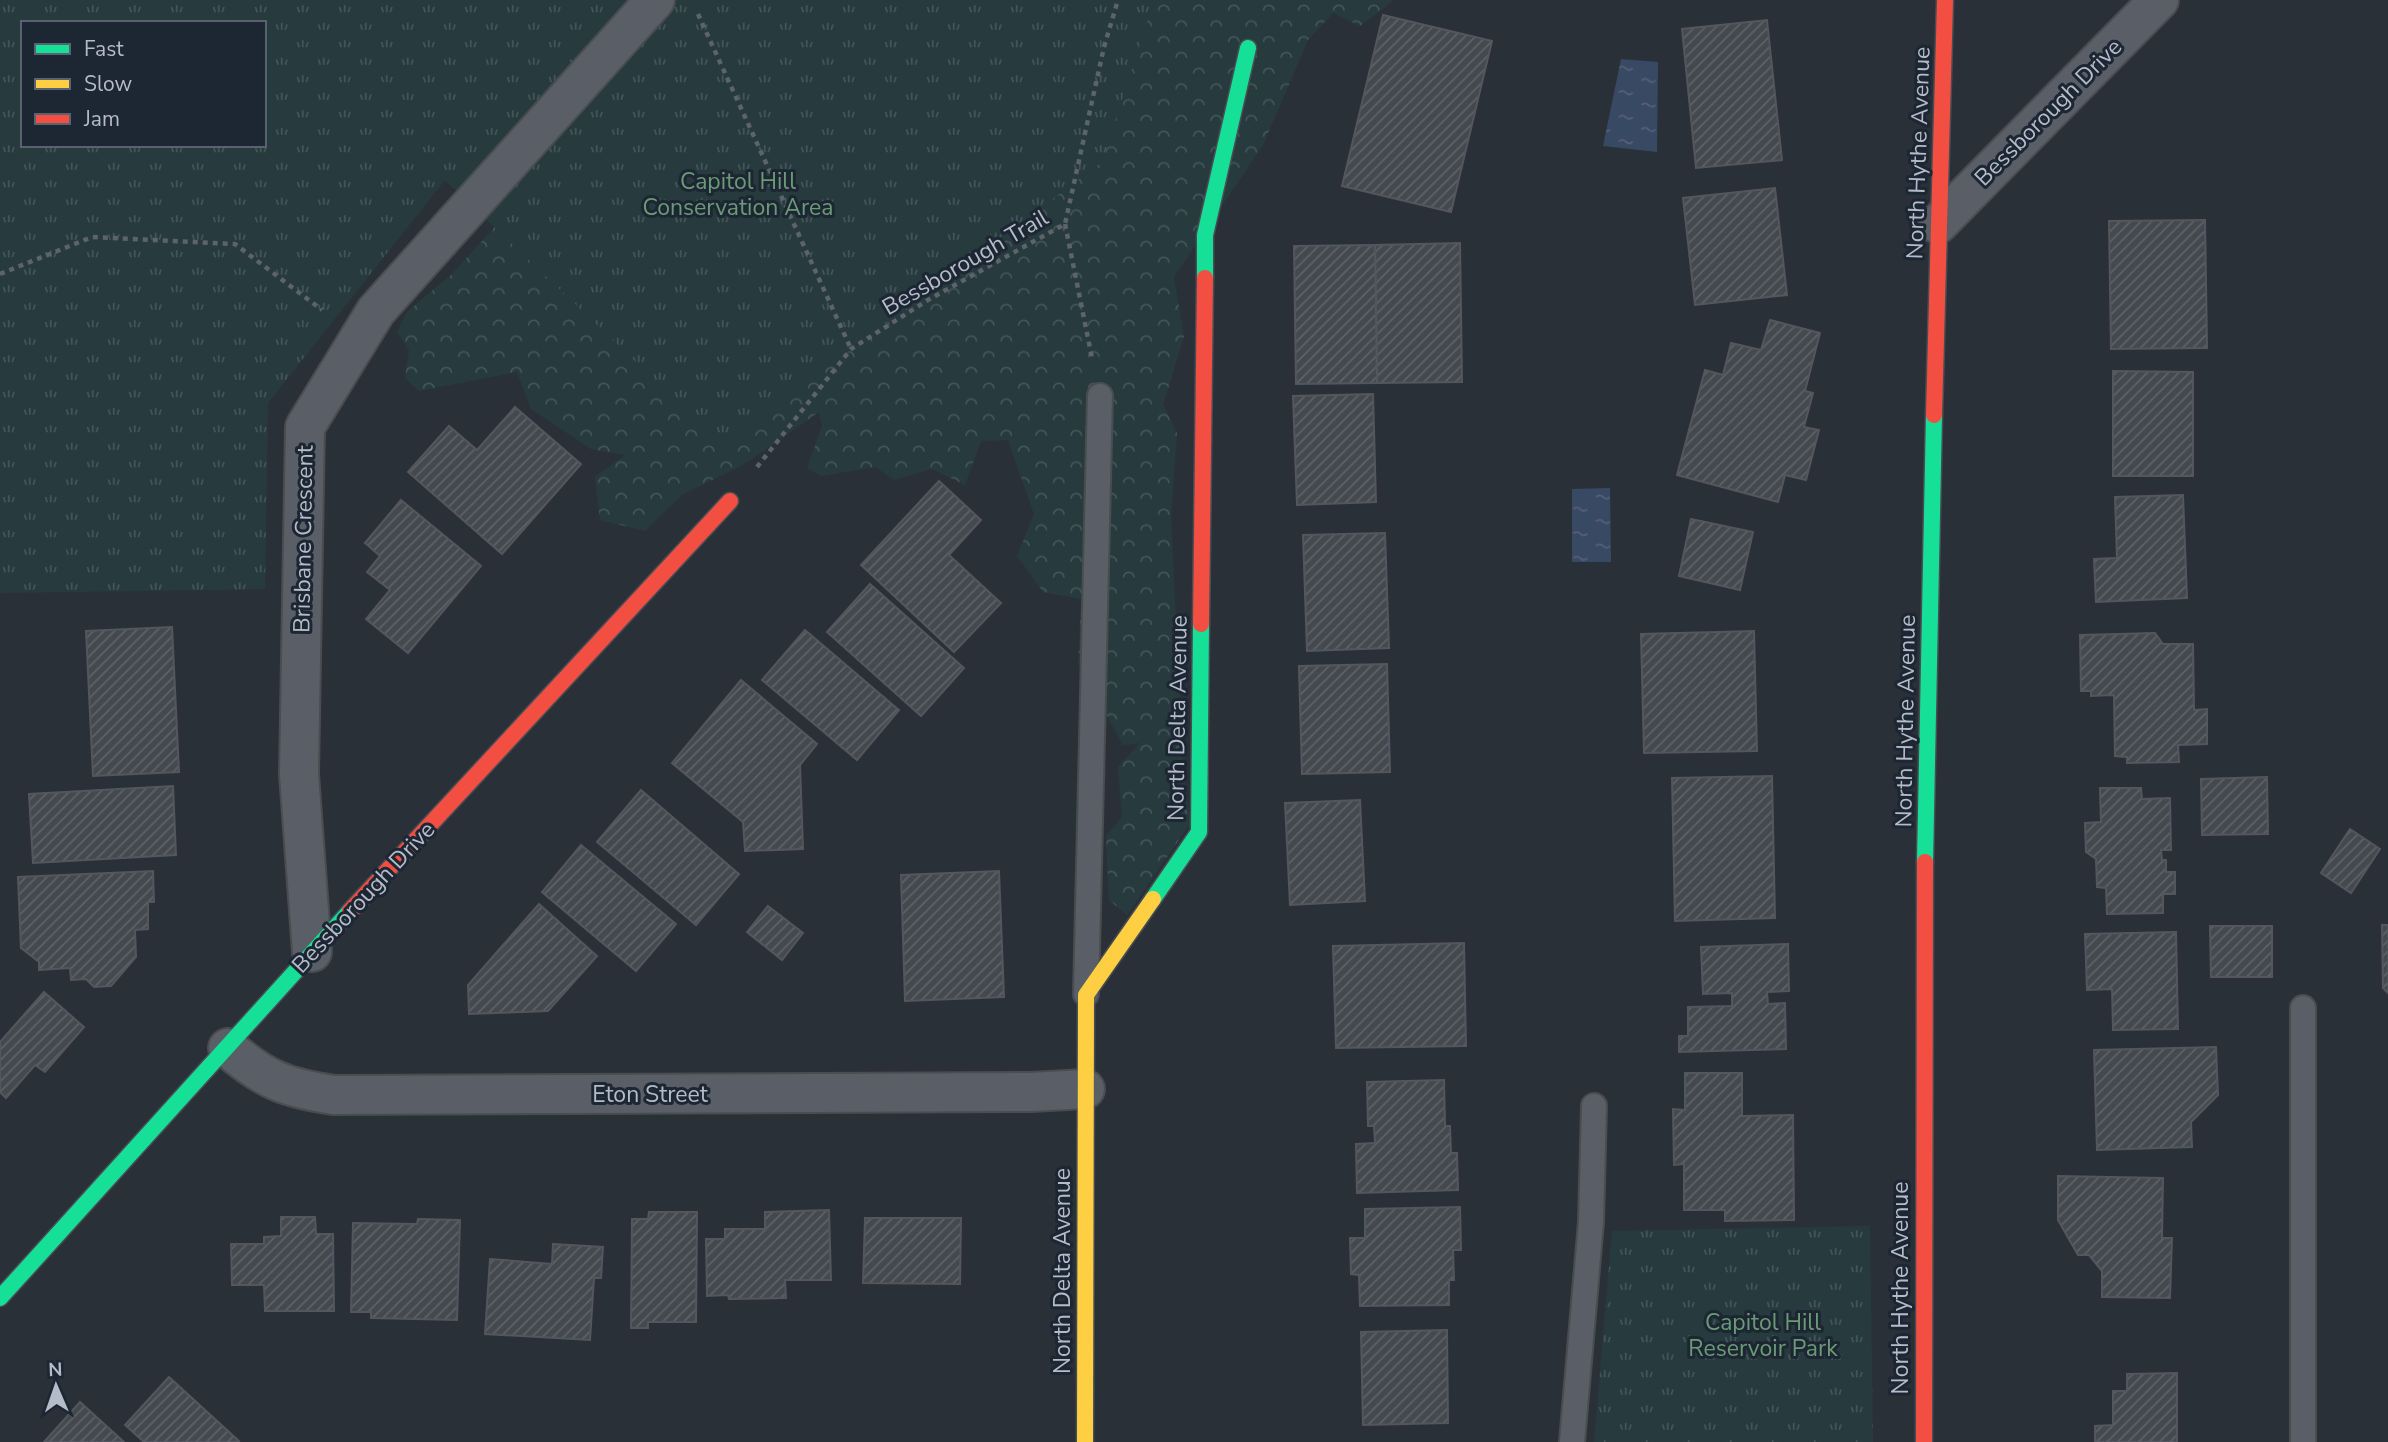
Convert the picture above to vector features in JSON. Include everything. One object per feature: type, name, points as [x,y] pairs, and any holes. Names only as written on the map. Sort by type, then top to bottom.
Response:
[{"type":"street","name":"Brisbane Crescent","points":[[312,952],[299,774],[305,427],[376,311],[655,0]]},
{"type":"street","name":"North Hythe Avenue","points":[[1924,1442],[1922,1252],[1926,767],[1945,0]]},
{"type":"street","name":"Bessborough Drive","points":[[1938,224],[2159,0]]},
{"type":"street","name":"North Delta Avenue","points":[[1085,1442],[1086,995],[1199,831],[1205,236],[1248,48]]},
{"type":"street","name":"Bessborough Drive","points":[[0,1297],[312,952],[730,500]]},
{"type":"street","name":"Eton Street","points":[[228,1048],[249,1067],[277,1083],[334,1095],[1031,1092],[1085,1089]]},
{"type":"lane","points":[[1086,995],[1100,396]]},
{"type":"lane","points":[[2303,1442],[2304,1009]]},
{"type":"lane","points":[[1572,1442],[1591,1222],[1594,1106]]},
{"type":"path","name":"Bessborough Trail","points":[[730,500],[851,349],[928,300],[1065,224],[1104,47],[1118,0]]},
{"type":"path","points":[[698,12],[851,349]]},
{"type":"path","points":[[1065,224],[1100,396]]},
{"type":"path","points":[[0,274],[92,237],[235,244],[358,339]]},
{"type":"green space","name":"Capitol Hill Conservation Area","points":[[0,0],[1154,0],[1102,162],[723,445],[445,180],[268,403],[265,589],[0,593]]},
{"type":"green space","points":[[689,0],[1394,0],[1360,26],[1333,13],[1308,40],[1263,145],[1174,277],[1184,337],[1163,405],[1177,433],[1171,518],[1183,763],[1190,824],[1127,915],[1109,900],[1106,836],[1122,817],[1118,767],[1140,743],[1123,745],[1078,663],[1081,599],[1043,592],[1017,556],[1034,514],[1008,440],[981,441],[965,485],[932,469],[894,480],[876,467],[821,476],[807,468],[822,426],[819,412],[743,465],[683,494],[645,531],[600,520],[595,477],[625,455],[591,449],[531,409],[517,372],[419,391],[405,378],[409,350],[397,332],[407,312],[452,274],[533,185]]},
{"type":"green space","name":"Capitol Hill Reservoir Park","points":[[1870,1226],[1873,1442],[1594,1442],[1612,1231]]},
{"type":"water","points":[[1621,59],[1658,62],[1657,152],[1603,146]]},
{"type":"water","points":[[1610,488],[1611,562],[1572,562],[1572,489]]},
{"type":"building","points":[[1383,15],[1492,41],[1451,212],[1342,186]]},
{"type":"building","points":[[1767,20],[1782,160],[1696,168],[1682,29]]},
{"type":"building","points":[[1775,188],[1787,295],[1695,305],[1683,198]]},
{"type":"building","points":[[2205,220],[2207,348],[2111,349],[2109,221]]},
{"type":"building","points":[[1460,243],[1462,382],[1377,383],[1375,245]]},
{"type":"building","points":[[1375,245],[1377,383],[1296,384],[1294,246]]},
{"type":"building","points":[[1770,320],[1820,333],[1805,391],[1813,393],[1804,427],[1819,430],[1806,480],[1785,475],[1778,502],[1677,475],[1705,370],[1723,375],[1731,343],[1761,350]]},
{"type":"building","points":[[2113,371],[2193,372],[2193,476],[2113,476]]},
{"type":"building","points":[[1373,394],[1376,502],[1297,505],[1293,396]]},
{"type":"building","points":[[515,407],[581,464],[502,554],[408,472],[449,426],[477,450]]},
{"type":"building","points":[[939,481],[981,520],[949,555],[1001,603],[954,652],[861,565]]},
{"type":"building","points":[[2183,495],[2187,598],[2096,602],[2094,559],[2117,558],[2115,497]]},
{"type":"building","points":[[401,500],[481,566],[408,653],[366,619],[390,590],[367,572],[380,556],[365,543]]},
{"type":"building","points":[[1691,519],[1753,532],[1740,590],[1679,576]]},
{"type":"building","points":[[1385,533],[1389,648],[1307,651],[1303,535]]},
{"type":"building","points":[[870,584],[964,668],[921,716],[827,632]]},
{"type":"building","points":[[172,627],[179,772],[93,776],[86,631]]},
{"type":"building","points":[[805,630],[899,710],[857,760],[762,680]]},
{"type":"building","points":[[1754,631],[1757,751],[1644,753],[1641,634]]},
{"type":"building","points":[[2155,633],[2163,644],[2193,644],[2194,710],[2207,709],[2207,744],[2178,745],[2179,762],[2127,763],[2127,757],[2115,756],[2114,695],[2091,696],[2091,691],[2081,691],[2080,635]]},
{"type":"building","points":[[1387,664],[1390,772],[1302,774],[1299,666]]},
{"type":"building","points":[[741,680],[817,744],[800,765],[803,849],[745,851],[743,822],[672,763]]},
{"type":"building","points":[[1772,776],[1775,918],[1675,921],[1672,778]]},
{"type":"building","points":[[2267,777],[2268,834],[2202,835],[2201,779]]},
{"type":"building","points":[[173,786],[176,855],[33,863],[29,794]]},
{"type":"building","points":[[2100,788],[2141,788],[2142,799],[2170,798],[2171,850],[2161,850],[2162,860],[2166,860],[2166,872],[2175,872],[2175,894],[2163,894],[2163,913],[2107,914],[2106,888],[2097,887],[2096,859],[2086,852],[2085,823],[2101,822]]},
{"type":"building","points":[[641,790],[739,874],[696,925],[597,842]]},
{"type":"building","points":[[1360,800],[1365,901],[1290,905],[1285,803]]},
{"type":"building","points":[[2350,829],[2380,849],[2351,893],[2321,873]]},
{"type":"building","points":[[581,845],[676,924],[636,971],[542,892]]},
{"type":"building","points":[[153,871],[154,902],[148,902],[148,929],[135,930],[136,957],[111,986],[94,987],[86,979],[71,980],[70,968],[39,970],[39,962],[21,948],[18,877]]},
{"type":"building","points":[[999,871],[1004,997],[905,1001],[901,875]]},
{"type":"building","points":[[539,904],[597,956],[548,1011],[469,1014],[468,985]]},
{"type":"building","points":[[768,906],[803,933],[782,960],[747,932]]},
{"type":"building","points":[[2382,925],[2388,925],[2388,993],[2383,988]]},
{"type":"building","points":[[2210,926],[2272,926],[2272,977],[2211,977]]},
{"type":"building","points":[[2176,932],[2178,1029],[2113,1030],[2112,989],[2087,990],[2085,934]]},
{"type":"building","points":[[1464,943],[1466,1046],[1336,1048],[1333,946]]},
{"type":"building","points":[[1788,944],[1789,991],[1767,992],[1768,1004],[1785,1003],[1786,1049],[1679,1052],[1679,1036],[1688,1036],[1688,1007],[1732,1006],[1732,993],[1703,994],[1701,947]]},
{"type":"building","points":[[44,992],[84,1027],[45,1072],[35,1065],[6,1098],[0,1092],[0,1042]]},
{"type":"building","points":[[2216,1047],[2218,1095],[2191,1122],[2192,1147],[2097,1150],[2094,1050]]},
{"type":"building","points":[[1685,1073],[1742,1073],[1742,1116],[1793,1115],[1794,1220],[1725,1221],[1725,1210],[1684,1210],[1684,1164],[1674,1165],[1673,1109],[1685,1110]]},
{"type":"building","points":[[1444,1080],[1445,1126],[1450,1126],[1451,1153],[1457,1153],[1458,1190],[1357,1193],[1356,1144],[1375,1143],[1374,1126],[1368,1126],[1367,1082]]},
{"type":"building","points":[[2058,1176],[2163,1178],[2162,1238],[2172,1238],[2170,1298],[2102,1297],[2102,1271],[2089,1255],[2078,1255],[2058,1220]]},
{"type":"building","points":[[1460,1207],[1461,1250],[1453,1250],[1454,1280],[1449,1280],[1449,1305],[1360,1306],[1359,1275],[1351,1274],[1350,1238],[1365,1238],[1365,1209]]},
{"type":"building","points":[[829,1210],[831,1280],[785,1280],[786,1298],[729,1299],[728,1295],[707,1296],[706,1239],[725,1239],[725,1229],[765,1229],[765,1212]]},
{"type":"building","points":[[649,1212],[697,1212],[696,1322],[648,1322],[648,1328],[631,1328],[632,1219],[648,1219]]},
{"type":"building","points":[[281,1217],[315,1217],[316,1234],[333,1234],[334,1311],[265,1311],[264,1285],[232,1285],[231,1244],[264,1244],[264,1237],[281,1236]]},
{"type":"building","points":[[865,1218],[961,1218],[960,1284],[863,1283]]},
{"type":"building","points":[[418,1219],[460,1220],[457,1320],[371,1318],[371,1312],[351,1312],[353,1223],[417,1224]]},
{"type":"building","points":[[553,1244],[603,1247],[601,1278],[594,1278],[590,1340],[485,1334],[490,1259],[552,1264]]},
{"type":"building","points":[[1447,1330],[1448,1423],[1363,1425],[1361,1332]]},
{"type":"building","points":[[2177,1373],[2177,1442],[2095,1442],[2095,1426],[2113,1425],[2113,1391],[2127,1391],[2127,1374]]},
{"type":"building","points":[[169,1377],[239,1441],[144,1442],[125,1425]]},
{"type":"building","points":[[80,1402],[124,1442],[44,1442]]},
{"type":"traffic: fast","points":[[1205,278],[1205,235],[1248,48]]},
{"type":"traffic: fast","points":[[1925,862],[1934,415]]},
{"type":"traffic: fast","points":[[1153,899],[1199,832],[1201,624]]},
{"type":"traffic: fast","points":[[0,1298],[350,911]]},
{"type":"traffic: slow","points":[[1085,1442],[1086,995],[1153,899]]},
{"type":"traffic: jam","points":[[1934,415],[1945,0]]},
{"type":"traffic: jam","points":[[1201,624],[1205,278]]},
{"type":"traffic: jam","points":[[350,911],[730,501]]},
{"type":"traffic: jam","points":[[1924,1442],[1925,862]]}]
